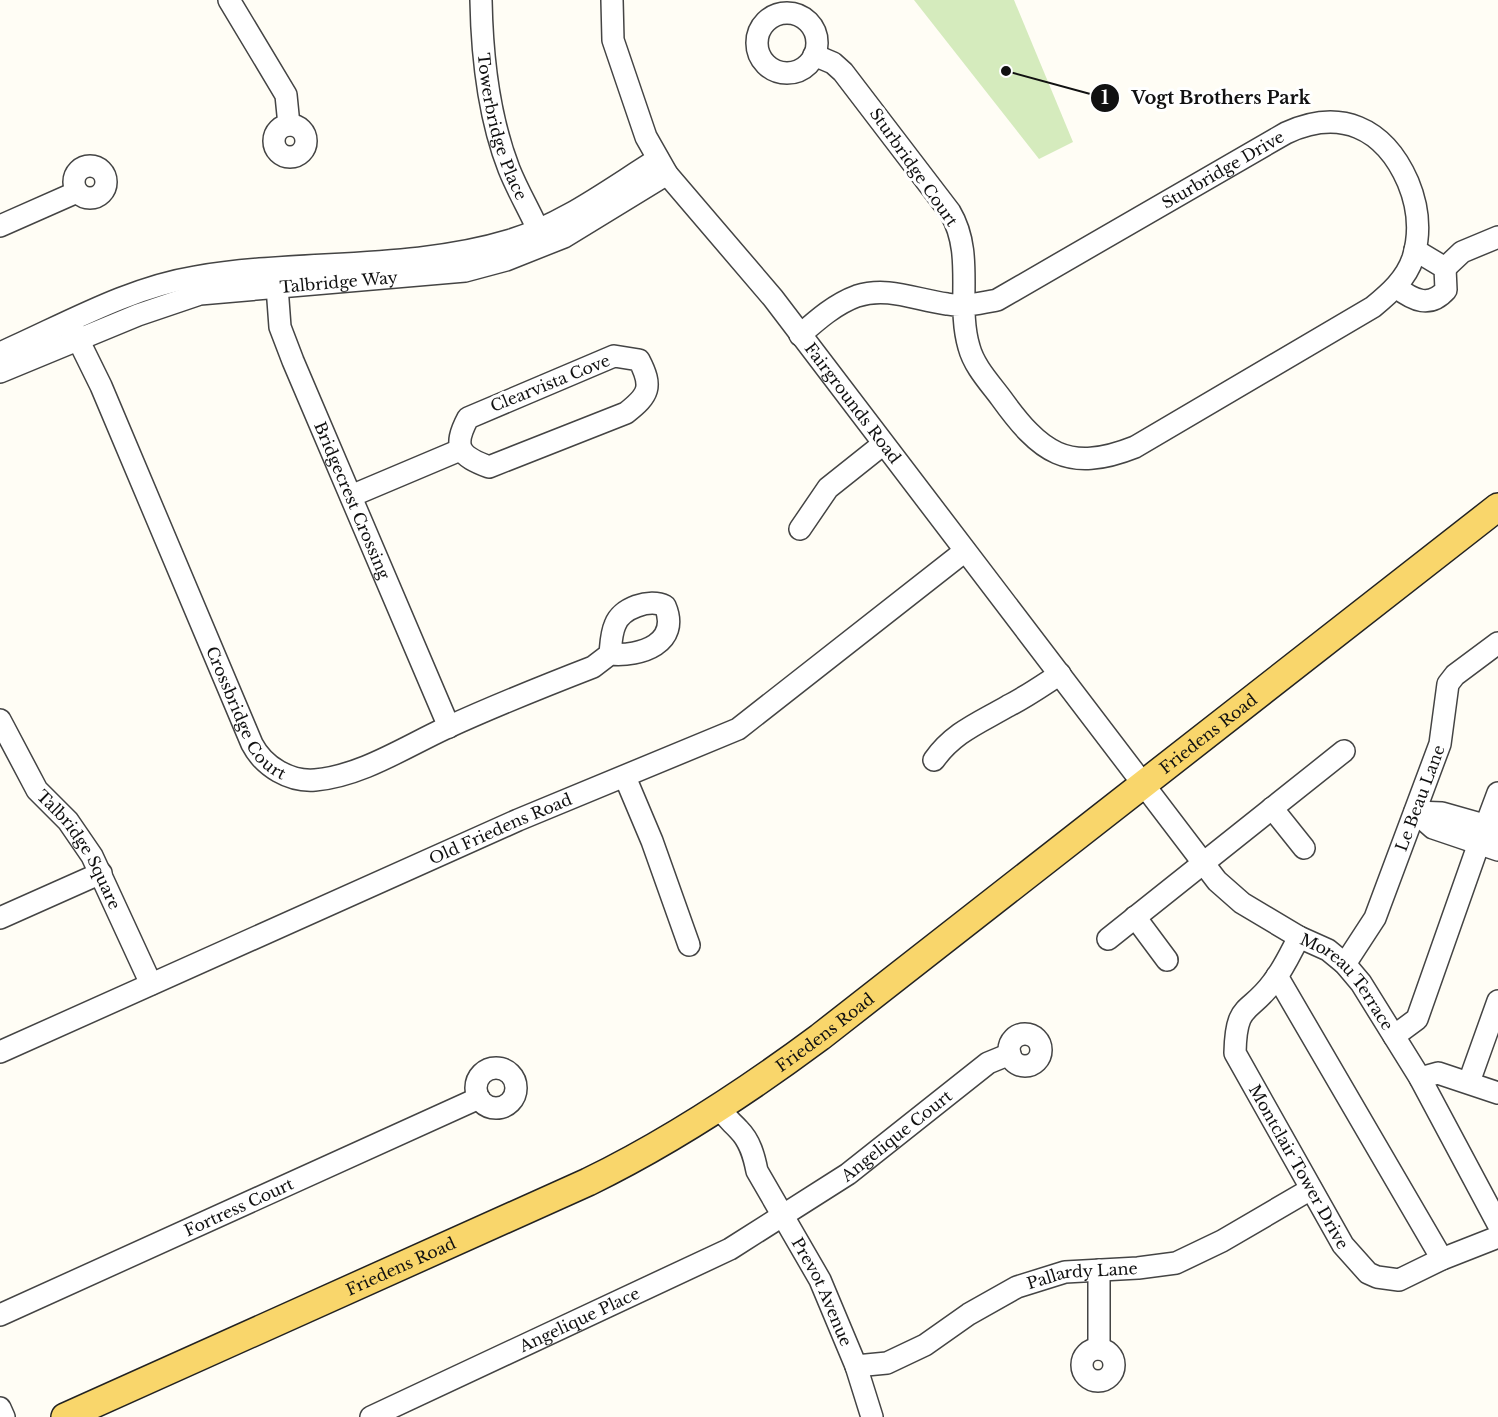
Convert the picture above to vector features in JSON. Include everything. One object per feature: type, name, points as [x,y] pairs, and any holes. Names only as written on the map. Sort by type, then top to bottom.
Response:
[{"type":"main road","name":"Friedens Road","points":[[65,1417],[588,1182],[724,1114],[820,1036],[1498,507]]},
{"type":"street","points":[[230,0],[286,94],[289,125]]},
{"type":"street","name":"Towerbridge Place","points":[[481,0],[482,40],[491,107],[509,169],[541,237]]},
{"type":"street","name":"Fairgrounds Road","points":[[612,0],[613,40],[646,137],[663,167],[800,335],[882,445],[1144,784]]},
{"type":"street","name":"Sturbridge Court","points":[[814,55],[833,63],[843,72],[950,212],[957,225],[963,253],[965,305]]},
{"type":"street","name":"Sturbridge Drive","points":[[800,335],[842,303],[875,292],[965,305],[997,300],[1286,134],[1316,122],[1348,124],[1365,130],[1388,148],[1397,160],[1414,196],[1418,235],[1412,260],[1396,287],[1363,313],[1135,447],[1110,457],[1085,460],[1061,455],[1049,449],[1022,427],[977,365],[969,348],[965,305]]},
{"type":"street","name":"Talbridge Way","points":[[0,372],[152,287],[194,277],[276,277],[443,255],[513,239],[541,237],[577,210],[663,167]]},
{"type":"street","points":[[0,226],[77,192]]},
{"type":"street","points":[[1415,250],[1455,259],[1498,237]]},
{"type":"street","points":[[1396,287],[1414,299],[1429,303],[1438,299],[1446,290],[1455,259]]},
{"type":"street","name":"Bridgecrest Crossing","points":[[276,277],[280,327],[449,727]]},
{"type":"street","name":"Talbridge Way","points":[[0,353],[74,331]]},
{"type":"street","name":"Crossbridge Court","points":[[74,331],[101,386],[259,756],[291,778],[314,780],[347,774],[449,727],[593,667],[610,654]]},
{"type":"street","name":"Clearvista Cove","points":[[614,356],[639,360],[647,377],[647,389],[643,399],[626,413],[500,463],[489,467],[471,460],[460,450],[459,438],[468,418],[614,356]]},
{"type":"street","points":[[800,529],[828,488],[882,445]]},
{"type":"street","points":[[351,496],[460,450]]},
{"type":"street","name":"Old Friedens Road","points":[[0,1052],[518,820],[738,729],[965,551]]},
{"type":"street","name":"Le Beau Lane","points":[[1345,964],[1375,918],[1415,812],[1440,744],[1448,684],[1455,675],[1498,643]]},
{"type":"street","points":[[934,760],[950,740],[964,729],[1009,706],[1060,674]]},
{"type":"street","name":"Talbridge Square","points":[[0,720],[37,790],[68,821],[101,873],[151,984]]},
{"type":"street","points":[[1108,939],[1344,751]]},
{"type":"street","points":[[625,777],[652,841],[689,945]]},
{"type":"street","name":"Moreau Terrace","points":[[1144,784],[1217,881],[1242,903],[1299,937],[1328,950],[1345,964],[1361,983],[1420,1078],[1498,1224]]},
{"type":"street","points":[[1394,1036],[1417,1019],[1490,837],[1498,793]]},
{"type":"street","points":[[1272,808],[1304,848]]},
{"type":"street","points":[[1415,812],[1433,828],[1490,837]]},
{"type":"street","points":[[0,918],[101,873]]},
{"type":"street","points":[[1135,917],[1167,960]]},
{"type":"street","name":"Montclair Tower Drive","points":[[1299,937],[1277,976],[1243,1010],[1235,1031],[1235,1053],[1343,1245],[1368,1273],[1377,1277],[1399,1280],[1442,1259],[1498,1237]]},
{"type":"street","points":[[1277,976],[1442,1259]]},
{"type":"street","points":[[1469,1082],[1498,1001]]},
{"type":"street","name":"Angelique Court","points":[[782,1217],[848,1174],[988,1063],[1010,1054]]},
{"type":"street","points":[[1420,1078],[1438,1072],[1498,1093]]},
{"type":"street","name":"Fortress Court","points":[[0,1315],[479,1098]]},
{"type":"street","name":"Prevot Avenue","points":[[724,1114],[727,1136],[741,1161],[757,1171],[820,1280],[856,1366],[872,1417]]},
{"type":"street","name":"Pallardy Lane","points":[[856,1366],[887,1363],[925,1345],[969,1314],[1017,1287],[1065,1272],[1138,1268],[1176,1263],[1222,1241],[1311,1190]]},
{"type":"street","name":"Angelique Place","points":[[380,1415],[730,1249],[782,1217]]},
{"type":"street","points":[[1099,1270],[1099,1349]]},
{"type":"street","points":[[0,1408],[4,1417]]},
{"type":"green space","points":[[914,0],[1014,0],[1073,142],[1039,159]]},
{"type":"place","name":"Vogt Brothers Park","points":[[1006,71]]}]
